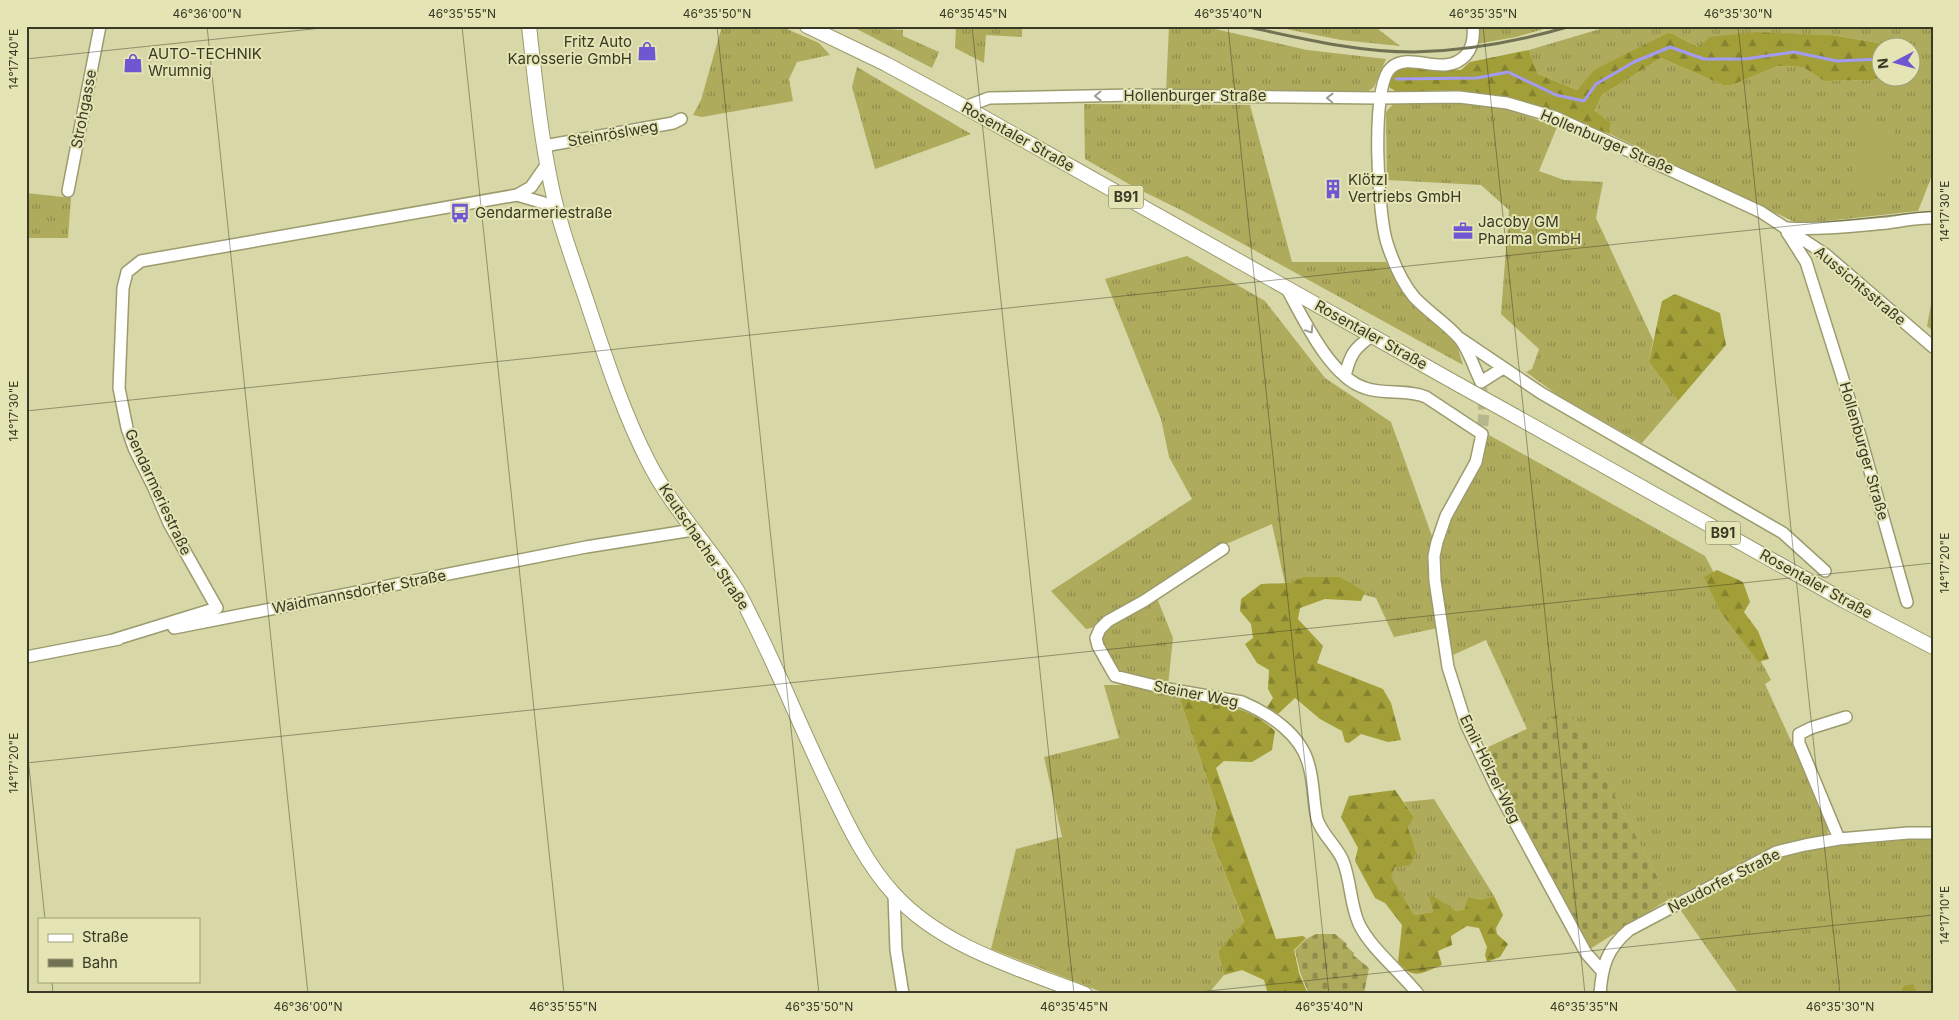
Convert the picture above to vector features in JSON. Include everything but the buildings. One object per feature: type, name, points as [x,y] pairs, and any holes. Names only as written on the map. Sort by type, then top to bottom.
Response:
[{"type":"main road","name":"Keutschacher Straße","points":[[529,26],[551,187],[615,385],[631,426],[648,462],[669,498],[734,586],[754,624],[844,817],[879,876],[894,894],[937,931],[968,948],[1085,994]]},
{"type":"main road","name":"Rosentaler Straße","points":[[807,26],[886,64],[965,107],[1843,600],[1933,647]]},
{"type":"street","name":"Strohgasse","points":[[68,191],[100,26]]},
{"type":"street","points":[[1473,26],[1471,44],[1468,52],[1460,61],[1448,65],[1403,62],[1394,65],[1384,76],[1379,98],[1379,181],[1382,220],[1389,249],[1400,276],[1415,297],[1460,339],[1541,392],[1783,533],[1825,571]]},
{"type":"street","name":"Hollenburger Straße","points":[[965,107],[989,98],[1142,96],[1459,97],[1507,103],[1555,117],[1761,212],[1785,228],[1806,262],[1850,402],[1908,602]]},
{"type":"street","name":"Steinröslweg","points":[[544,146],[673,124],[681,118]]},
{"type":"street","points":[[547,164],[525,193],[544,203],[560,217]]},
{"type":"street","name":"Gendarmeriestraße","points":[[113,640],[217,608],[169,522],[134,448],[127,428],[119,388],[123,288],[127,272],[141,261],[525,193],[546,194],[551,187]]},
{"type":"street","points":[[1785,228],[1810,229],[1889,223],[1921,217],[1933,218]]},
{"type":"street","name":"Aussichtsstraße","points":[[1785,228],[1825,254],[1933,347]]},
{"type":"street","name":"Emil-Hölzel-Weg","points":[[1286,287],[1304,321],[1331,361],[1344,376],[1363,388],[1375,391],[1419,394],[1482,434],[1476,462],[1446,516],[1434,556],[1435,581],[1448,666],[1466,724],[1497,789],[1586,953],[1602,971]]},
{"type":"street","points":[[1344,376],[1348,360],[1353,351],[1372,336]]},
{"type":"street","points":[[1460,339],[1481,382],[1504,368]]},
{"type":"street","name":"Waidmannsdorfer Straße","points":[[26,657],[586,547],[692,530]]},
{"type":"street","name":"Steiner Weg","points":[[1224,549],[1144,601],[1108,621],[1100,629],[1096,638],[1098,646],[1115,676],[1168,689],[1242,702],[1254,707],[1280,725],[1299,743],[1310,766],[1318,819],[1321,828],[1342,858],[1358,922],[1365,934],[1418,994]]},
{"type":"street","points":[[1838,839],[1804,758],[1799,743],[1799,734],[1811,728],[1846,717]]},
{"type":"street","name":"Neudorfer Straße","points":[[1602,971],[1616,941],[1638,924],[1776,852],[1838,839],[1908,833],[1933,833]]},
{"type":"street","points":[[894,894],[896,950],[903,994]]},
{"type":"street","points":[[1600,994],[1602,971]]},
{"type":"green space","points":[[722,26],[780,26],[819,43],[830,55],[797,62],[789,79],[793,101],[702,117],[693,115],[701,100]]},
{"type":"green space","points":[[851,26],[887,26],[887,29],[903,30],[903,36],[939,52],[932,68]]},
{"type":"green space","points":[[956,26],[1022,26],[1022,37],[986,35],[984,63],[955,48]]},
{"type":"green space","points":[[1169,26],[1202,26],[1307,50],[1386,59],[1374,87],[1367,92],[1166,92]]},
{"type":"green space","points":[[1271,26],[1357,26],[1378,29],[1400,46],[1341,40]]},
{"type":"green space","points":[[1477,26],[1554,26],[1516,37],[1476,44]]},
{"type":"green space","points":[[1610,26],[1933,26],[1933,173],[1918,211],[1799,224],[1610,134],[1611,123],[1595,112],[1602,95],[1661,58],[1723,85],[1732,85],[1778,66],[1803,67],[1824,81],[1872,80],[1872,88],[1922,88],[1922,38],[1872,38],[1872,42],[1838,36],[1698,47],[1669,32],[1595,70],[1577,90],[1538,74],[1529,50]]},
{"type":"green space","points":[[1669,32],[1698,47],[1710,37],[1756,32],[1838,36],[1872,42],[1872,80],[1824,81],[1803,67],[1778,66],[1732,85],[1723,85],[1661,58],[1602,95],[1595,111],[1611,123],[1610,134],[1512,100],[1456,90],[1398,92],[1390,88],[1389,85],[1390,76],[1399,67],[1461,70],[1470,62],[1529,50],[1538,74],[1577,90],[1594,70]]},
{"type":"green space","points":[[857,67],[971,134],[875,169],[852,87]]},
{"type":"green space","points":[[1458,101],[1505,108],[1557,127],[1539,171],[1564,180],[1603,182],[1596,218],[1653,340],[1649,362],[1678,401],[1642,443],[1559,396],[1526,372],[1532,369],[1539,349],[1501,314],[1509,210],[1481,185],[1387,180],[1386,112],[1395,102]]},
{"type":"green space","points":[[1084,104],[1250,105],[1292,262],[1386,262],[1403,292],[1457,345],[1463,365],[1085,159]]},
{"type":"green space","points":[[1858,120],[1895,124],[1887,193],[1850,189]]},
{"type":"green space","points":[[26,193],[71,198],[68,238],[26,238]]},
{"type":"green space","points":[[1187,256],[1265,301],[1325,378],[1391,422],[1433,539],[1438,628],[1394,637],[1376,598],[1331,586],[1286,588],[1272,524],[1224,545],[1095,627],[1086,629],[1051,591],[1192,499],[1169,457],[1161,419],[1105,279]]},
{"type":"green space","points":[[1675,294],[1720,313],[1726,345],[1678,401],[1649,362],[1662,301]]},
{"type":"green space","points":[[1933,294],[1933,331],[1927,326]]},
{"type":"green space","points":[[1489,435],[1705,556],[1771,680],[1765,684],[1827,820],[1828,835],[1780,846],[1754,856],[1679,896],[1669,899],[1569,710],[1527,729],[1486,640],[1453,655],[1441,588],[1441,548],[1453,514],[1482,461]]},
{"type":"green space","points":[[1717,570],[1743,582],[1750,602],[1744,612],[1758,631],[1769,659],[1758,662],[1720,611],[1704,577]]},
{"type":"green space","points":[[1304,577],[1340,577],[1365,592],[1361,601],[1325,599],[1300,608],[1298,619],[1323,646],[1317,663],[1383,689],[1391,703],[1401,740],[1388,742],[1361,734],[1349,743],[1345,742],[1342,731],[1320,719],[1295,698],[1278,714],[1267,707],[1273,698],[1268,689],[1269,670],[1257,663],[1245,644],[1253,638],[1251,624],[1240,611],[1241,599],[1261,584],[1290,583]]},
{"type":"green space","points":[[1157,598],[1173,638],[1168,685],[1134,678],[1121,671],[1107,654],[1101,638],[1101,634],[1110,624]]},
{"type":"green space","points":[[1104,685],[1137,685],[1179,697],[1217,807],[1211,838],[1244,923],[1218,951],[1224,975],[1208,994],[1107,994],[991,949],[1016,849],[1062,837],[1044,757],[1119,738]]},
{"type":"green space","points":[[1179,697],[1242,710],[1264,722],[1275,731],[1272,750],[1252,762],[1224,761],[1216,768],[1276,939],[1303,936],[1306,938],[1294,950],[1299,973],[1308,994],[1268,994],[1264,980],[1242,970],[1224,975],[1218,951],[1244,922],[1211,838],[1217,807]]},
{"type":"green space","points":[[1569,709],[1669,899],[1590,949],[1484,749]]},
{"type":"green space","points":[[1395,790],[1414,817],[1408,827],[1416,853],[1410,865],[1395,867],[1391,877],[1414,915],[1433,912],[1429,898],[1431,895],[1456,911],[1465,909],[1468,897],[1480,900],[1494,896],[1503,915],[1496,928],[1497,934],[1508,944],[1500,957],[1487,962],[1485,955],[1487,947],[1479,928],[1467,926],[1451,936],[1452,945],[1438,951],[1442,965],[1418,974],[1409,972],[1398,962],[1402,925],[1385,903],[1375,898],[1355,861],[1358,848],[1341,817],[1349,796]]},
{"type":"green space","points":[[1434,799],[1494,896],[1456,911],[1429,898],[1433,912],[1414,915],[1390,877],[1395,867],[1415,853],[1408,826],[1414,817],[1404,802]]},
{"type":"green space","points":[[1933,837],[1933,994],[1739,994],[1679,908],[1778,856],[1800,850],[1865,840]]},
{"type":"green space","points":[[1316,934],[1335,934],[1347,944],[1346,946],[1354,953],[1353,955],[1369,968],[1364,993],[1309,994],[1300,972],[1295,950],[1306,939]]},
{"type":"green space","points":[[1913,984],[1917,994],[1900,994],[1904,986]]},
{"type":"waterway","points":[[1396,79],[1477,78],[1508,72],[1556,95],[1584,101],[1596,84],[1634,62],[1670,47],[1704,59],[1745,59],[1794,52],[1837,61],[1872,59]]},
{"type":"tunnel","points":[[1481,382],[1484,411],[1482,434]]},
{"type":"railway","points":[[1244,26],[1349,47],[1414,52],[1454,50],[1493,44],[1571,26]]},
{"type":"place","name":"Fritz Auto Karosserie GmbH","points":[[647,51]]},
{"type":"place","name":"AUTO-TECHNIK Wrumnig","points":[[133,63]]},
{"type":"place","name":"Klötzl Vertriebs GmbH","points":[[1333,189]]},
{"type":"place","name":"Gendarmeriestraße","points":[[460,213]]},
{"type":"place","name":"Jacoby GM Pharma GmbH","points":[[1463,231]]}]
